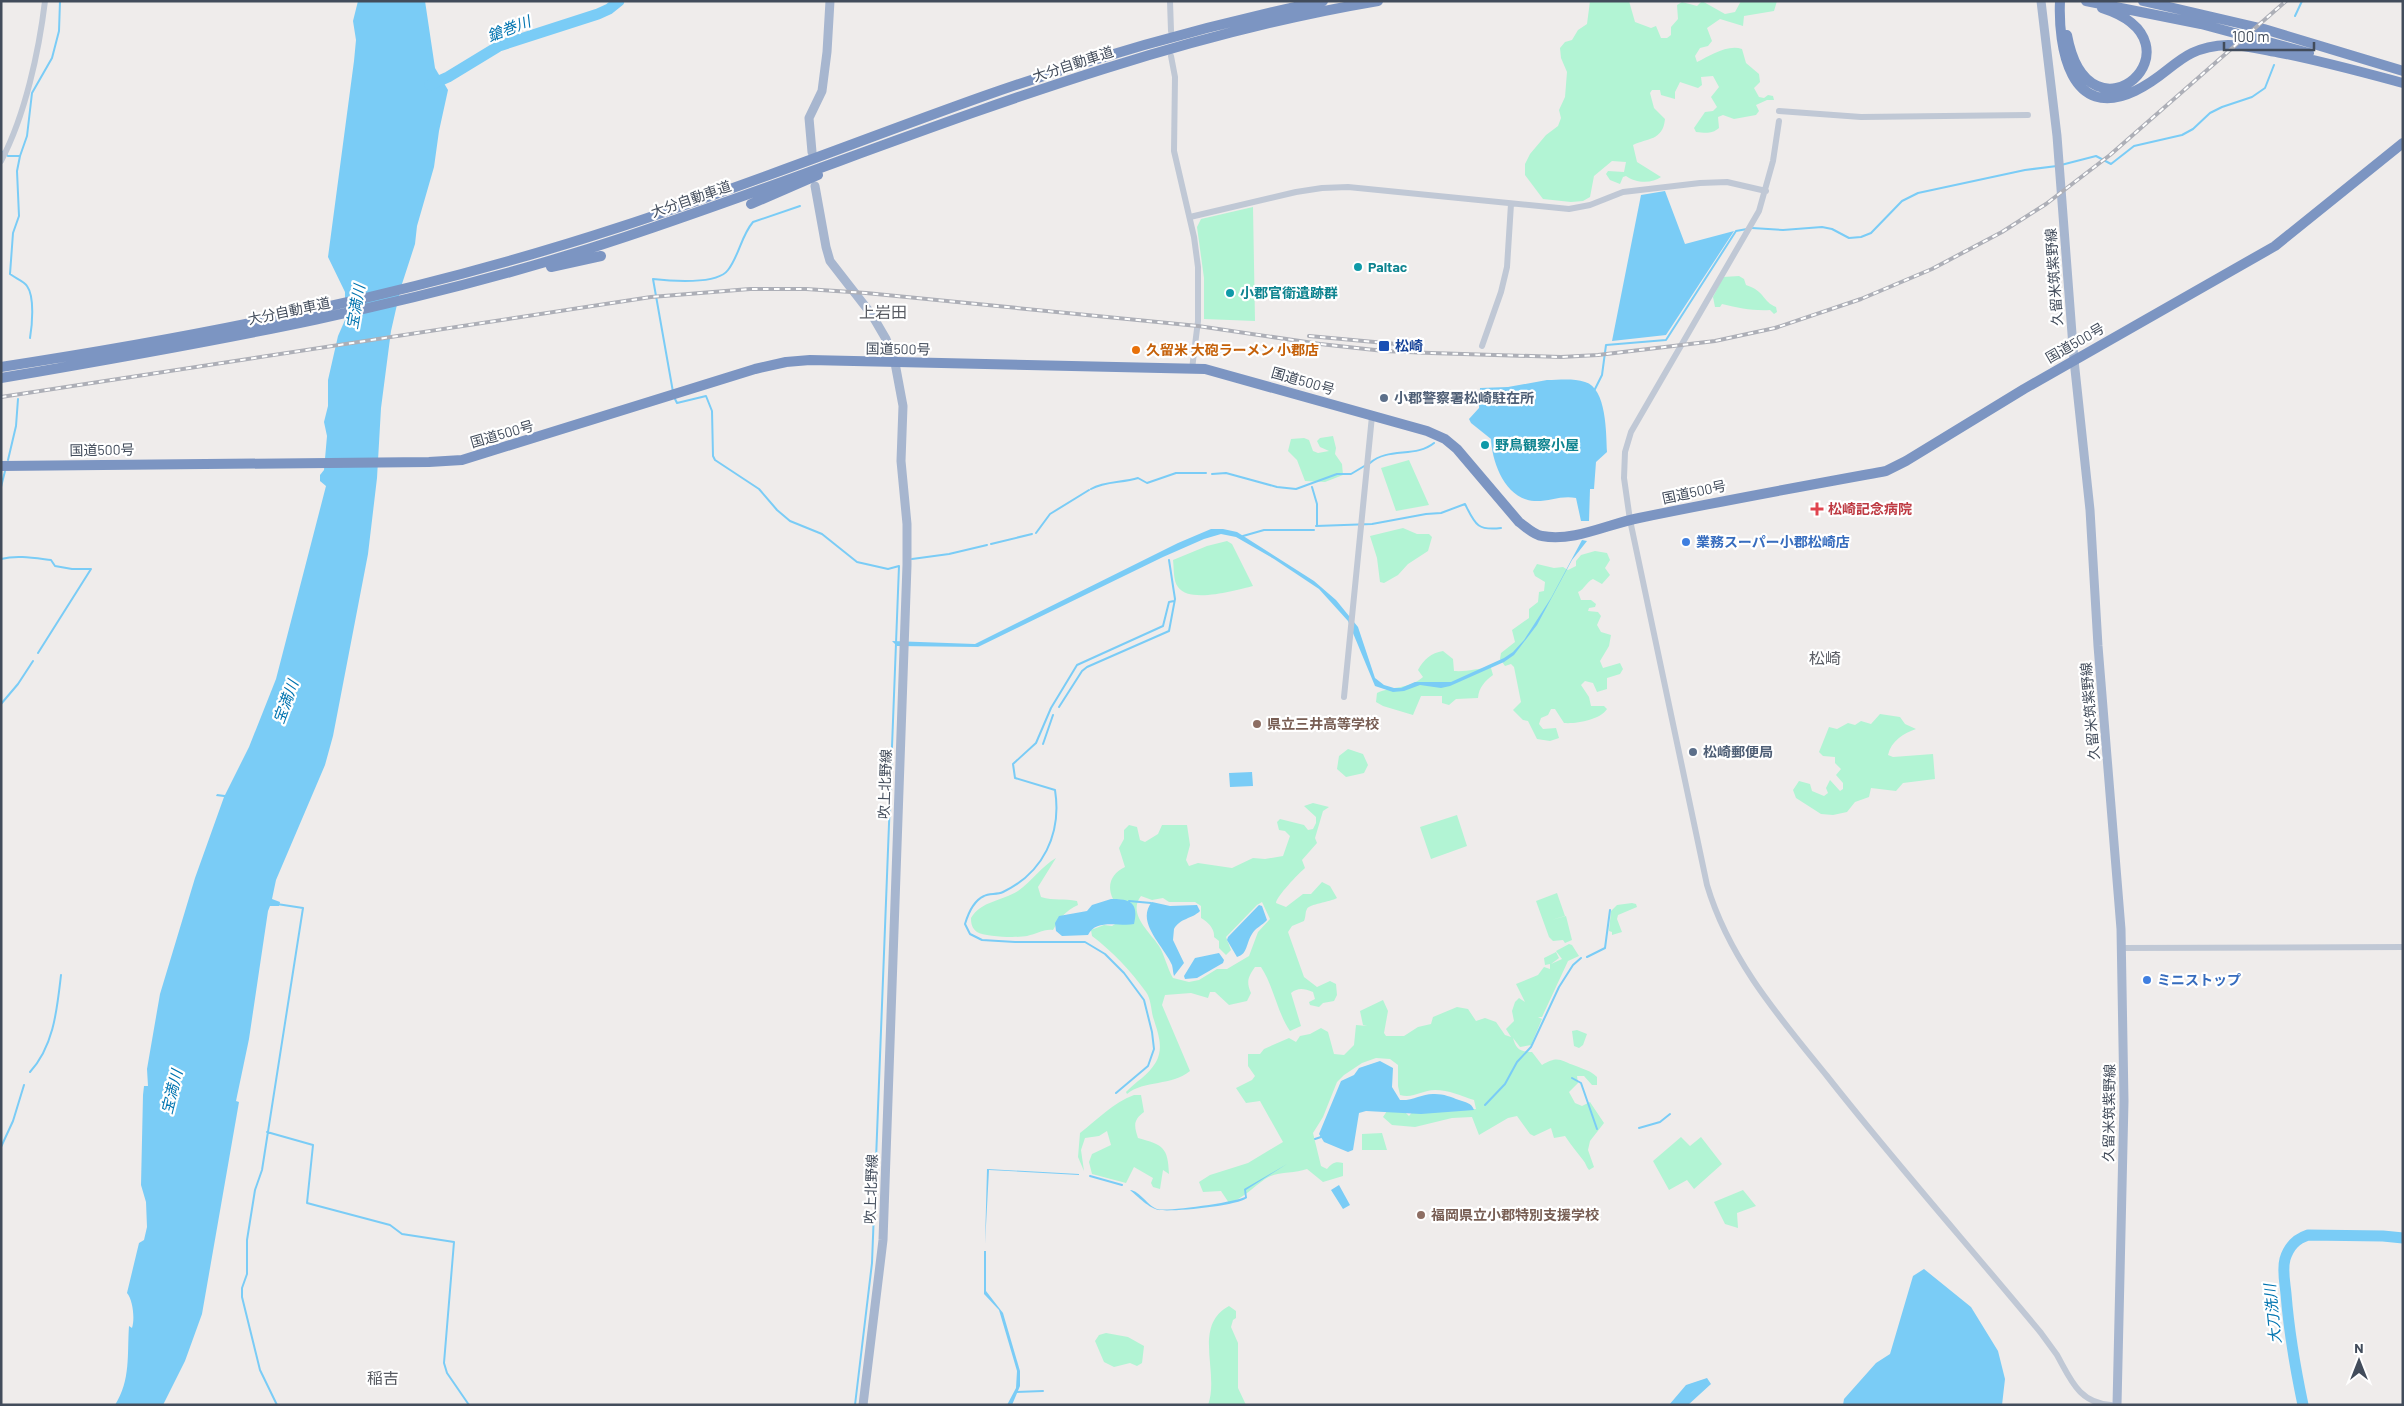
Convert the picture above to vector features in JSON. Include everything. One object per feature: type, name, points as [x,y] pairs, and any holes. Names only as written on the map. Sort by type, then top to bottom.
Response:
[{"type":"highway","name":"大分自動車道","points":[[1,378],[220,340],[526,257],[620,228],[1062,70],[1225,23],[1323,1]]},
{"type":"highway","name":"大分自動車道","points":[[1,367],[218,329],[303,317],[416,297],[460,286],[632,234],[1065,80],[1161,51],[1256,26],[1378,1]]},
{"type":"highway","points":[[2060,1],[2063,52],[2070,73],[2082,88],[2094,95],[2108,98],[2136,91],[2177,60],[2194,51],[2207,47],[2230,45],[2244,46],[2324,62],[2403,82]]},
{"type":"highway","points":[[2066,1],[2065,27],[2071,56],[2079,71],[2093,83],[2107,89],[2120,87],[2134,81],[2143,68],[2147,51],[2142,35],[2129,21],[2109,11],[2080,1]]},
{"type":"highway","points":[[2086,1],[2159,15],[2254,38],[2332,59],[2403,82]]},
{"type":"highway","points":[[2144,1],[2265,27],[2403,71]]},
{"type":"highway","points":[[2180,1],[2253,24]]},
{"type":"highway","points":[[751,204],[915,132]]},
{"type":"highway","name":"国道500号","points":[[1,466],[445,462],[473,457],[786,362],[895,362],[1192,369],[1224,372],[1427,431],[1445,439],[1462,454],[1519,522],[1529,530],[1541,536],[1585,533],[1630,520],[1738,497],[1886,471],[2074,360],[2275,246],[2403,143]]},
{"type":"highway","points":[[460,286],[601,256]]},
{"type":"main road","points":[[812,152],[809,118],[822,91],[828,52],[830,1]]},
{"type":"main road","name":"久留米筑紫野線","points":[[2040,1],[2057,136],[2068,260],[2074,360],[2090,510],[2098,646],[2122,948],[2124,1101],[2116,1405]]},
{"type":"main road","name":"吹上北野線","points":[[815,186],[830,261],[872,315],[886,339],[895,362],[903,406],[901,461],[907,524],[882,1247],[863,1405]]},
{"type":"street","points":[[1,161],[13,135],[28,85],[45,1]]},
{"type":"street","points":[[1170,1],[1171,31]]},
{"type":"street","points":[[1171,56],[1175,77],[1174,151],[1190,217],[1199,278],[1198,321],[1192,369]]},
{"type":"street","points":[[1779,111],[1861,117],[2028,115]]},
{"type":"street","points":[[1779,120],[1774,161],[1766,191],[1755,219],[1640,413],[1625,452],[1624,478],[1630,520],[1707,885],[1712,904],[1738,957],[1771,1007],[1862,1122],[2041,1333],[2056,1353],[2077,1390],[2089,1400],[2111,1405]]},
{"type":"street","points":[[1190,217],[1296,192],[1322,188],[1348,187],[1511,204],[1578,208],[1623,192],[1716,182],[1743,184],[1766,191]]},
{"type":"street","points":[[1482,346],[1502,292],[1507,266],[1511,204]]},
{"type":"street","points":[[1344,696],[1372,416]]},
{"type":"street","points":[[2122,948],[2403,948]]},
{"type":"green space","points":[[1590,1],[1629,1],[1635,22],[1651,28],[1656,26],[1661,38],[1667,38],[1671,35],[1671,27],[1678,19],[1677,5],[1682,2],[1697,6],[1702,1],[1725,14],[1735,12],[1741,1],[1777,1],[1774,11],[1744,16],[1743,26],[1720,19],[1707,28],[1712,41],[1708,46],[1700,48],[1695,56],[1697,62],[1725,49],[1742,49],[1746,63],[1759,74],[1760,82],[1754,88],[1759,97],[1773,96],[1774,100],[1767,100],[1756,105],[1759,111],[1756,115],[1734,119],[1723,115],[1718,117],[1719,128],[1703,133],[1696,132],[1694,128],[1705,112],[1713,111],[1717,107],[1711,97],[1719,87],[1713,76],[1701,77],[1702,85],[1698,88],[1680,82],[1675,92],[1675,99],[1661,95],[1660,90],[1652,90],[1650,93],[1654,108],[1665,119],[1664,126],[1654,138],[1633,145],[1637,162],[1661,177],[1653,181],[1643,182],[1626,176],[1623,177],[1620,184],[1610,180],[1606,174],[1608,171],[1624,172],[1626,162],[1612,161],[1594,176],[1590,197],[1583,201],[1571,202],[1543,199],[1525,175],[1525,164],[1530,154],[1546,135],[1558,126],[1561,118],[1559,110],[1565,97],[1567,72],[1561,58],[1560,48],[1565,42],[1572,40],[1578,30],[1587,24]]},
{"type":"green space","points":[[1253,207],[1255,321],[1204,319],[1204,278],[1197,227],[1201,219]]},
{"type":"green space","points":[[1739,276],[1744,279],[1746,285],[1757,290],[1776,307],[1777,312],[1774,314],[1770,310],[1746,309],[1722,304],[1720,307],[1715,307],[1713,297],[1723,277]]},
{"type":"green space","points":[[1333,436],[1336,448],[1335,454],[1342,464],[1343,475],[1325,482],[1305,481],[1297,460],[1288,451],[1291,439],[1304,438],[1309,440],[1313,451],[1318,453],[1329,451],[1320,447],[1317,441],[1320,438]]},
{"type":"green space","points":[[1409,460],[1429,505],[1396,511],[1381,468]]},
{"type":"green space","points":[[1403,528],[1417,534],[1429,534],[1432,537],[1428,551],[1408,564],[1398,575],[1384,583],[1380,582],[1377,558],[1370,536]]},
{"type":"green space","points":[[1227,541],[1232,544],[1253,586],[1225,593],[1202,595],[1192,595],[1178,587],[1174,578],[1173,560],[1207,546]]},
{"type":"green space","points":[[1595,551],[1607,553],[1610,560],[1605,568],[1610,575],[1602,584],[1593,579],[1578,592],[1581,600],[1591,600],[1596,604],[1595,607],[1589,608],[1588,611],[1598,612],[1601,616],[1597,625],[1601,632],[1611,635],[1609,646],[1600,661],[1603,668],[1620,663],[1623,669],[1620,674],[1607,678],[1607,689],[1597,692],[1593,683],[1585,681],[1581,685],[1589,697],[1591,706],[1604,706],[1607,709],[1604,713],[1593,719],[1575,723],[1564,723],[1555,709],[1551,709],[1548,715],[1541,718],[1539,724],[1543,729],[1556,728],[1559,738],[1550,741],[1537,739],[1528,721],[1523,720],[1513,710],[1521,702],[1514,667],[1511,664],[1505,666],[1500,659],[1501,653],[1515,642],[1512,630],[1529,618],[1529,609],[1538,602],[1539,592],[1544,591],[1545,582],[1535,576],[1533,571],[1537,564],[1554,568],[1563,567],[1568,570],[1576,566],[1576,561],[1581,555]]},
{"type":"green space","points":[[1443,651],[1453,659],[1454,671],[1491,668],[1493,675],[1483,685],[1478,698],[1456,699],[1449,705],[1442,703],[1442,696],[1421,696],[1413,715],[1376,702],[1377,693],[1418,681],[1423,677],[1418,670],[1428,657]]},
{"type":"green space","points":[[1880,714],[1900,717],[1905,724],[1916,729],[1899,738],[1892,746],[1888,755],[1893,757],[1933,754],[1935,779],[1903,783],[1896,791],[1871,788],[1869,797],[1855,802],[1847,812],[1833,815],[1821,814],[1796,798],[1793,790],[1799,781],[1810,784],[1812,791],[1824,796],[1828,793],[1826,788],[1830,780],[1840,791],[1843,789],[1843,783],[1836,775],[1841,769],[1835,763],[1835,757],[1823,756],[1819,752],[1829,727],[1837,729],[1848,723],[1855,725],[1861,721],[1871,724]]},
{"type":"green space","points":[[1348,749],[1363,754],[1368,765],[1364,773],[1346,777],[1337,769],[1339,756]]},
{"type":"green space","points":[[1313,803],[1329,807],[1323,811],[1315,838],[1317,843],[1302,860],[1305,868],[1293,880],[1276,903],[1286,907],[1303,894],[1311,894],[1322,882],[1330,886],[1337,898],[1309,907],[1306,910],[1304,921],[1292,926],[1288,932],[1304,977],[1317,987],[1330,981],[1336,984],[1337,995],[1334,1001],[1323,1003],[1319,1007],[1310,1005],[1309,1002],[1315,999],[1313,992],[1302,989],[1291,993],[1301,1026],[1290,1031],[1261,967],[1255,967],[1249,977],[1248,983],[1251,993],[1247,1001],[1229,1005],[1215,992],[1210,992],[1208,998],[1191,993],[1165,995],[1162,1005],[1190,1071],[1175,1079],[1141,1087],[1127,1094],[1126,1092],[1156,1062],[1160,1051],[1158,1034],[1148,995],[1121,962],[1092,936],[1091,930],[1104,925],[1112,926],[1118,922],[1123,900],[1113,899],[1110,884],[1114,876],[1125,867],[1119,848],[1124,839],[1124,830],[1129,825],[1137,827],[1140,840],[1145,842],[1158,834],[1162,825],[1187,825],[1190,845],[1186,860],[1189,866],[1198,863],[1232,868],[1253,858],[1265,859],[1283,856],[1290,836],[1285,831],[1279,830],[1277,822],[1280,819],[1304,825],[1308,830],[1313,829],[1316,817],[1304,806]],"holes":[[[1141,896],[1152,900],[1163,898],[1169,902],[1195,902],[1201,906],[1201,918],[1210,926],[1214,937],[1219,941],[1219,948],[1226,955],[1231,950],[1226,937],[1257,905],[1262,902],[1270,919],[1258,932],[1249,956],[1227,969],[1217,969],[1199,980],[1189,982],[1173,978],[1159,946],[1141,923],[1138,916],[1137,903]]]},
{"type":"green space","points":[[1457,815],[1467,846],[1431,859],[1420,827]]},
{"type":"green space","points":[[1056,858],[1038,887],[1041,897],[1077,901],[1078,905],[1063,915],[1053,930],[1027,936],[1009,937],[981,934],[974,929],[971,918],[975,912],[1018,891]]},
{"type":"green space","points":[[1557,893],[1565,916],[1551,920],[1566,916],[1572,940],[1565,943],[1563,940],[1553,941],[1549,937],[1536,901]]},
{"type":"green space","points":[[1636,904],[1637,907],[1618,915],[1617,919],[1622,932],[1612,935],[1612,932],[1609,931],[1611,911],[1617,905]]},
{"type":"green space","points":[[1569,944],[1572,945],[1579,956],[1568,961],[1542,1017],[1538,1017],[1542,1019],[1531,1045],[1520,1047],[1513,1038],[1519,1049],[1532,1052],[1542,1065],[1552,1060],[1559,1060],[1587,1070],[1597,1077],[1597,1085],[1592,1085],[1584,1076],[1577,1076],[1578,1083],[1569,1092],[1575,1103],[1582,1106],[1590,1102],[1604,1123],[1590,1141],[1588,1150],[1594,1167],[1589,1170],[1565,1136],[1554,1138],[1551,1128],[1534,1136],[1530,1134],[1517,1116],[1508,1118],[1479,1135],[1472,1117],[1452,1118],[1415,1127],[1392,1125],[1383,1117],[1389,1108],[1403,1110],[1409,1116],[1413,1111],[1476,1109],[1474,1100],[1440,1090],[1430,1090],[1409,1096],[1400,1095],[1398,1065],[1390,1059],[1376,1058],[1362,1063],[1337,1082],[1323,1117],[1313,1133],[1321,1166],[1327,1169],[1334,1163],[1343,1163],[1343,1176],[1323,1182],[1307,1169],[1270,1176],[1244,1196],[1229,1203],[1221,1191],[1203,1192],[1199,1182],[1210,1175],[1248,1163],[1283,1142],[1260,1101],[1246,1103],[1236,1088],[1252,1080],[1255,1076],[1248,1066],[1248,1054],[1260,1054],[1264,1049],[1289,1038],[1296,1042],[1300,1036],[1310,1034],[1321,1028],[1328,1032],[1334,1054],[1344,1055],[1354,1045],[1356,1025],[1367,1026],[1363,1025],[1360,1011],[1383,1000],[1388,1011],[1384,1033],[1386,1036],[1404,1036],[1418,1027],[1431,1024],[1433,1017],[1457,1007],[1468,1009],[1476,1021],[1485,1018],[1496,1022],[1505,1035],[1511,1037],[1506,1029],[1514,1021],[1512,1011],[1515,1002],[1519,998],[1525,1002],[1516,984],[1538,975],[1544,967],[1550,969],[1550,964],[1545,965],[1544,958],[1556,952],[1559,958],[1551,964],[1562,959],[1556,951]]},
{"type":"green space","points":[[1577,1030],[1587,1034],[1583,1045],[1579,1048],[1574,1046],[1572,1031]]},
{"type":"green space","points":[[1134,1095],[1141,1095],[1144,1112],[1135,1124],[1138,1138],[1159,1145],[1167,1158],[1169,1174],[1163,1170],[1160,1189],[1153,1187],[1151,1183],[1153,1178],[1134,1167],[1126,1183],[1092,1174],[1089,1162],[1092,1154],[1111,1145],[1107,1131],[1099,1136],[1085,1138],[1081,1150],[1084,1171],[1078,1157],[1080,1133],[1112,1107]]},
{"type":"green space","points":[[1382,1133],[1387,1150],[1362,1150],[1362,1134]]},
{"type":"green space","points":[[1681,1137],[1690,1146],[1701,1137],[1722,1164],[1694,1189],[1687,1180],[1669,1190],[1653,1161]]},
{"type":"green space","points":[[1743,1190],[1756,1206],[1737,1213],[1738,1228],[1725,1224],[1714,1202]]},
{"type":"green space","points":[[1229,1306],[1236,1311],[1236,1318],[1233,1320],[1231,1327],[1238,1343],[1238,1388],[1246,1405],[1208,1405],[1211,1392],[1209,1338],[1212,1325],[1218,1315]]},
{"type":"green space","points":[[1106,1333],[1128,1337],[1144,1346],[1142,1363],[1137,1366],[1130,1363],[1114,1367],[1104,1362],[1095,1341],[1099,1335]]},
{"type":"water","name":"宝満川","points":[[358,1],[425,1],[435,68],[448,90],[439,131],[434,167],[391,331],[381,408],[377,478],[368,554],[333,736],[325,765],[276,880],[272,899],[280,902],[279,906],[270,906],[268,911],[249,1039],[236,1101],[239,1102],[202,1314],[185,1361],[163,1405],[115,1405],[124,1386],[128,1357],[129,1326],[132,1328],[133,1324],[132,1305],[127,1293],[139,1243],[144,1240],[147,1227],[146,1202],[141,1185],[143,1095],[144,1086],[148,1086],[147,1069],[160,994],[195,878],[224,797],[216,796],[217,794],[225,795],[249,747],[276,679],[326,486],[320,481],[320,475],[324,470],[327,436],[324,422],[328,406],[328,380],[338,336],[345,320],[345,292],[328,257],[354,61],[356,40],[353,21]]},
{"type":"water","points":[[1665,191],[1685,244],[1734,231],[1666,335],[1612,341],[1641,195]]},
{"type":"water","points":[[1547,380],[1585,382],[1598,393],[1604,412],[1607,452],[1596,462],[1594,489],[1590,489],[1589,521],[1581,521],[1576,498],[1565,497],[1534,501],[1524,499],[1515,494],[1508,487],[1497,468],[1491,439],[1471,423],[1469,419],[1479,408],[1480,388],[1508,387]]},
{"type":"water","points":[[1211,529],[1237,532],[1314,581],[1336,600],[1358,627],[1375,678],[1384,685],[1394,688],[1401,688],[1415,682],[1451,682],[1513,652],[1524,640],[1551,598],[1582,540],[1587,541],[1572,560],[1537,625],[1514,655],[1504,662],[1450,686],[1441,688],[1420,685],[1404,691],[1393,692],[1375,686],[1348,621],[1319,589],[1274,559],[1236,537],[1221,534],[1204,539],[1163,557],[978,647],[897,646],[892,641],[975,644],[1178,543]]},
{"type":"water","points":[[1252,772],[1253,786],[1230,787],[1229,773]]},
{"type":"water","points":[[1111,899],[1132,903],[1135,911],[1134,924],[1102,925],[1092,930],[1088,935],[1062,936],[1056,931],[1055,923],[1059,916],[1087,911],[1092,905]]},
{"type":"water","points":[[1152,902],[1170,906],[1197,905],[1200,911],[1179,923],[1174,929],[1173,940],[1184,963],[1174,976],[1172,965],[1149,926],[1148,910]]},
{"type":"water","points":[[1259,905],[1262,906],[1267,920],[1253,932],[1245,951],[1241,956],[1237,957],[1227,940],[1228,937]]},
{"type":"water","points":[[1219,953],[1224,960],[1223,963],[1197,978],[1185,979],[1184,976],[1195,958]]},
{"type":"water","points":[[1380,1061],[1393,1068],[1392,1087],[1400,1100],[1431,1094],[1441,1095],[1468,1103],[1474,1110],[1421,1114],[1366,1111],[1359,1113],[1353,1150],[1348,1152],[1324,1142],[1319,1134],[1341,1081],[1354,1075],[1359,1068]]},
{"type":"water","points":[[1287,1164],[1246,1190],[1247,1198],[1241,1201],[1218,1206],[1163,1210],[1216,1204],[1245,1197],[1244,1189]]},
{"type":"water","points":[[987,1169],[1079,1175],[989,1170],[985,1244]]},
{"type":"water","points":[[1339,1185],[1350,1205],[1343,1209],[1331,1190]]},
{"type":"water","points":[[1130,1190],[1137,1193],[1150,1205],[1163,1210],[1155,1209],[1148,1205]]},
{"type":"water","points":[[984,1251],[986,1251],[986,1291],[1003,1313],[1020,1371],[1020,1386],[1012,1405],[1007,1405],[1016,1388],[1017,1371],[999,1310],[984,1294]]},
{"type":"water","points":[[1924,1269],[1971,1307],[1998,1351],[2005,1379],[2002,1405],[1843,1405],[1844,1399],[1876,1363],[1890,1354],[1913,1276]]},
{"type":"water","points":[[1707,1378],[1711,1384],[1688,1405],[1669,1405],[1686,1385]]},
{"type":"waterway","points":[[30,338],[32,326],[30,291],[24,283],[10,274],[13,233],[19,216],[17,171],[27,136],[32,93],[52,58],[59,31],[60,1]]},
{"type":"waterway","name":"鎗巻川","points":[[430,85],[448,77],[499,46],[598,14],[609,9],[619,1]]},
{"type":"waterway","points":[[2295,16],[2302,1]]},
{"type":"waterway","points":[[2061,165],[2096,156],[2111,164],[2134,146],[2182,135],[2193,129],[2210,113],[2252,97],[2265,88],[2274,65]]},
{"type":"waterway","points":[[1,151],[8,156],[20,156]]},
{"type":"waterway","points":[[1752,228],[1783,230],[1822,227],[1832,229],[1849,238],[1861,237],[1871,233],[1902,201],[1918,193],[2025,170],[2057,166]]},
{"type":"waterway","points":[[673,392],[653,279],[693,281],[722,275],[728,270],[735,259],[753,222],[800,206]]},
{"type":"waterway","points":[[1595,389],[1602,375],[1606,345],[1666,340],[1736,231],[1747,229]]},
{"type":"waterway","points":[[675,399],[677,403],[706,396],[712,411],[713,456],[715,460],[759,489],[777,510],[790,521],[822,534],[857,562],[888,569],[899,566],[872,1263],[855,1405]]},
{"type":"waterway","points":[[8,460],[16,426],[18,399]]},
{"type":"waterway","points":[[1370,463],[1385,455],[1411,452],[1427,448],[1434,443]]},
{"type":"waterway","points":[[1212,474],[1226,473],[1277,487],[1296,489],[1337,474],[1351,474],[1366,465]]},
{"type":"waterway","points":[[1,487],[5,471]]},
{"type":"waterway","points":[[1091,489],[1096,486],[1138,478],[1147,483],[1176,473],[1206,473]]},
{"type":"waterway","points":[[1312,487],[1317,504],[1317,526]]},
{"type":"waterway","points":[[1036,533],[1050,514],[1089,490]]},
{"type":"waterway","points":[[1316,526],[1372,524],[1441,513],[1465,504],[1471,517],[1478,525],[1493,529],[1501,528]]},
{"type":"waterway","points":[[1243,536],[1264,530],[1314,530]]},
{"type":"waterway","points":[[991,544],[1032,534]]},
{"type":"waterway","points":[[912,559],[949,554],[987,545]]},
{"type":"waterway","points":[[1,559],[19,557],[38,558],[51,560],[55,566],[72,569],[91,569],[38,653]]},
{"type":"waterway","points":[[1059,707],[1082,671],[1087,667],[1169,631],[1175,599],[1169,560]]},
{"type":"waterway","points":[[1116,1093],[1148,1066],[1154,1049],[1144,1000],[1124,973],[1105,954],[1085,942],[982,940],[970,934],[965,924],[969,912],[980,898],[986,895],[1001,893],[1017,884],[1039,863],[1047,850],[1055,822],[1055,790],[1015,778],[1013,764],[1036,743],[1051,708],[1077,665],[1163,626],[1169,602],[1174,601]]},
{"type":"waterway","points":[[1,704],[18,684],[33,661]]},
{"type":"waterway","points":[[1043,744],[1053,715]]},
{"type":"waterway","points":[[1129,901],[1151,903]]},
{"type":"waterway","points":[[277,904],[303,908],[262,1170],[255,1190],[247,1240],[247,1274],[242,1288],[242,1297],[260,1370],[277,1405]]},
{"type":"waterway","points":[[1587,957],[1605,948],[1610,910]]},
{"type":"waterway","points":[[1485,1105],[1505,1084],[1517,1062],[1531,1047],[1559,987],[1573,965],[1581,958]]},
{"type":"waterway","points":[[30,1072],[38,1062],[49,1039],[56,1014],[61,975]]},
{"type":"waterway","points":[[1572,1078],[1581,1083],[1597,1129]]},
{"type":"waterway","points":[[1,1147],[13,1121],[24,1085]]},
{"type":"waterway","points":[[1639,1128],[1660,1122],[1670,1114]]},
{"type":"waterway","points":[[267,1132],[313,1145],[307,1203],[390,1225],[402,1234],[454,1242],[444,1363],[447,1373],[469,1405]]},
{"type":"waterway","points":[[1315,1139],[1321,1137]]},
{"type":"waterway","points":[[1090,1176],[1122,1185]]},
{"type":"waterway","name":"大刀洗川","points":[[2303,1405],[2291,1336],[2284,1276],[2284,1263],[2289,1250],[2297,1241],[2308,1235],[2403,1238]]},
{"type":"waterway","points":[[1016,1392],[1043,1391]]},
{"type":"railway","points":[[1,397],[651,297],[750,289],[806,289],[866,293],[1198,326],[1320,344],[1384,351],[1561,357],[1598,355],[1715,341],[1775,328],[1861,299],[1932,269],[2002,232],[2046,204],[2110,155],[2286,1]]},
{"type":"railway","points":[[1309,336],[1418,346]]},
{"type":"place","name":"Paltac","points":[[1358,267]]},
{"type":"place","name":"小郡官衛遺跡群","points":[[1230,293]]},
{"type":"place","name":"松崎","points":[[1384,346]]},
{"type":"place","name":"久留米 大砲ラーメン 小郡店","points":[[1136,350]]},
{"type":"place","name":"小郡警察署松崎駐在所","points":[[1384,398]]},
{"type":"place","name":"野鳥観察小屋","points":[[1485,445]]},
{"type":"place","name":"松崎記念病院","points":[[1817,509]]},
{"type":"place","name":"業務スーパー小郡松崎店","points":[[1686,542]]},
{"type":"place","name":"県立三井高等学校","points":[[1257,724]]},
{"type":"place","name":"松崎郵便局","points":[[1693,752]]},
{"type":"place","name":"ミニストップ","points":[[2147,980]]},
{"type":"place","name":"福岡県立小郡特別支援学校","points":[[1421,1215]]},
{"type":"district","name":"上岩田","points":[[883,312]]},
{"type":"district","name":"松崎","points":[[1825,658]]},
{"type":"district","name":"稲吉","points":[[383,1378]]}]
